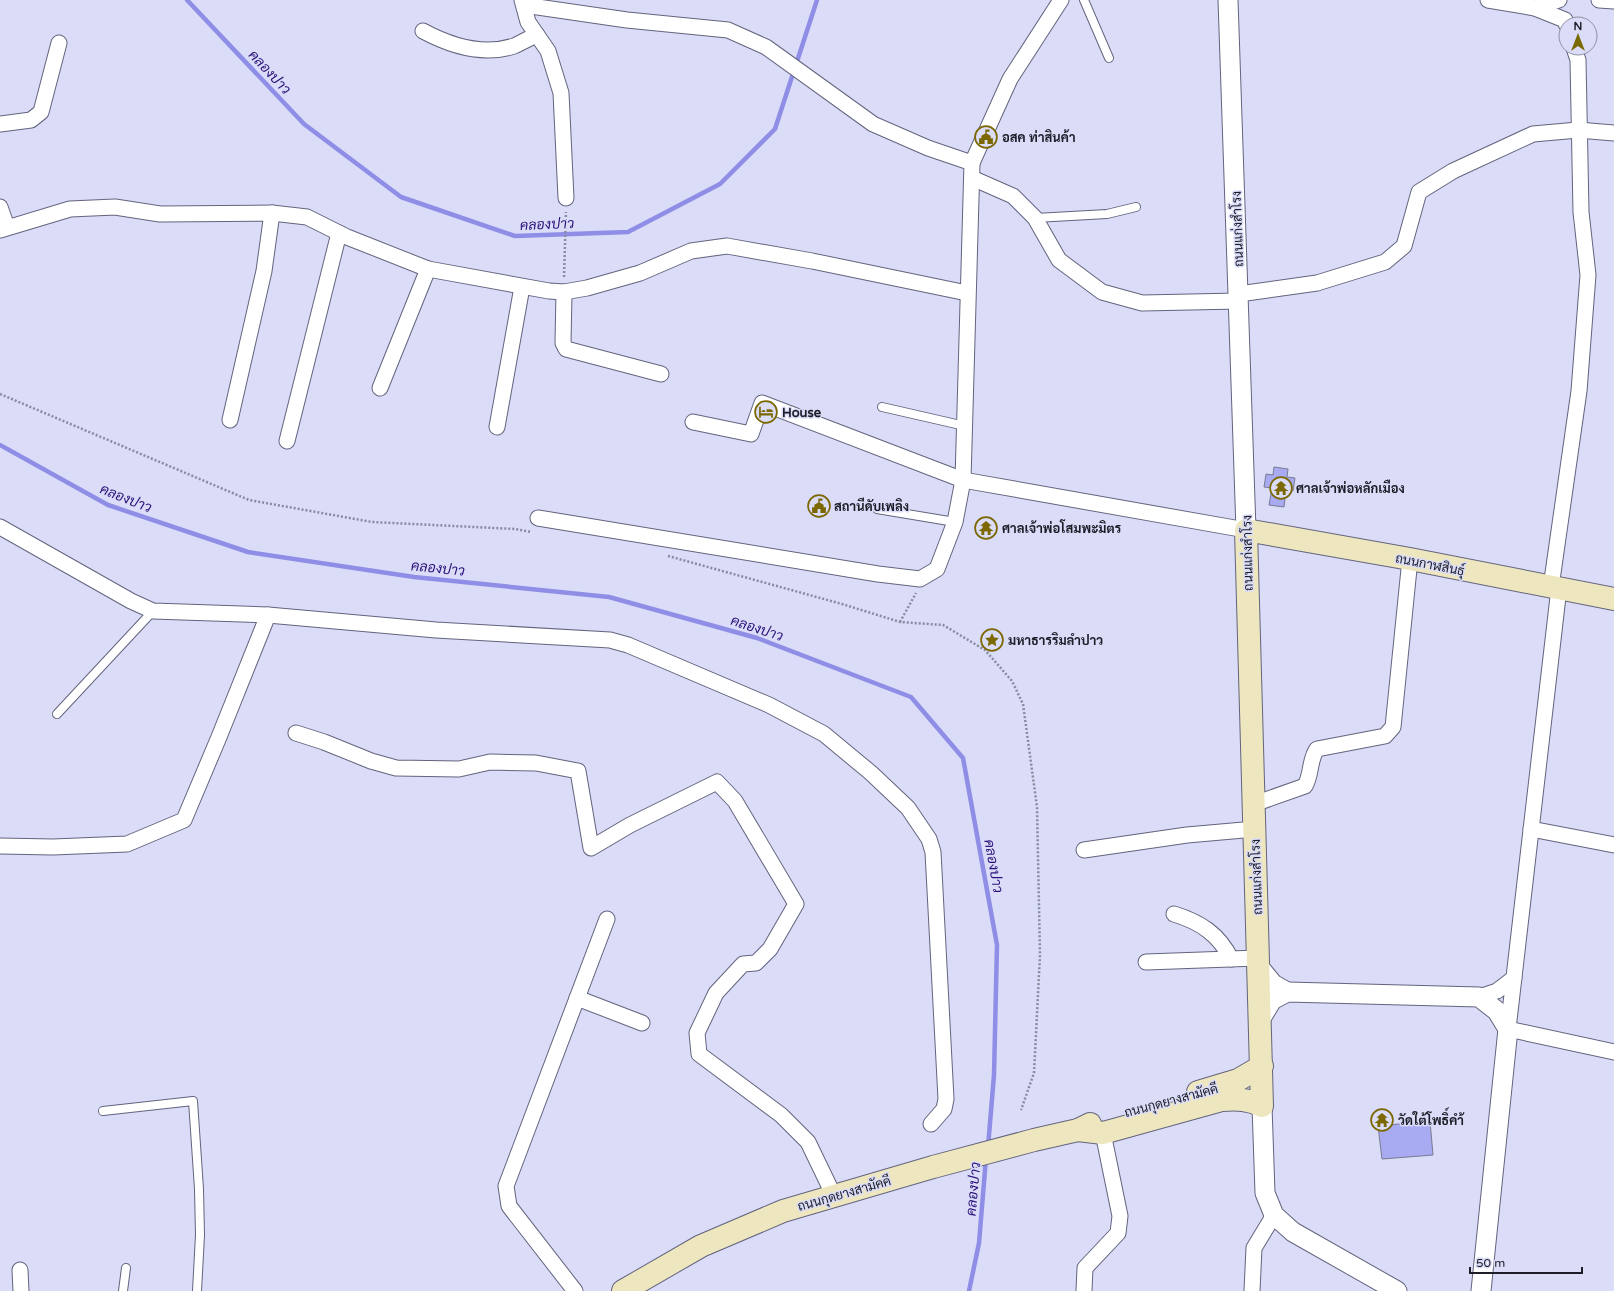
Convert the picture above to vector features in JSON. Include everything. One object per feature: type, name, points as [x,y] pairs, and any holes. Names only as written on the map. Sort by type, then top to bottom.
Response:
[{"type":"main road","name":"ถนนกาฬสินธุ์","points":[[1246,530],[1410,559],[1555,588],[1614,598]]},
{"type":"main road","name":"ถนนแก่งสำโรง","points":[[1246,530],[1262,1106]]},
{"type":"main road","name":"ถนนกุดยางสามัคคี","points":[[629,1289],[701,1246],[783,1211],[933,1167],[1078,1130],[1100,1119],[1221,1086],[1251,1074],[1262,1066]]},
{"type":"main road","name":"ถนนกุดยางสามัคคี","points":[[1078,1130],[1103,1133],[1222,1100],[1238,1099],[1252,1101],[1262,1106]]},
{"type":"street","points":[[538,518],[856,571],[920,579],[937,569],[955,522],[963,480],[967,293],[972,170],[1010,79],[1060,0]]},
{"type":"street","name":"ถนนแก่งสำโรง","points":[[1228,0],[1246,530]]},
{"type":"street","points":[[1488,0],[1535,8],[1558,17]]},
{"type":"street","points":[[1535,8],[1559,0]]},
{"type":"street","points":[[1599,0],[1614,1]]},
{"type":"street","points":[[566,198],[561,93],[548,51],[528,22],[523,3],[627,20],[728,30],[766,47],[873,124],[928,148],[972,170],[1013,196],[1034,218],[1059,260],[1102,292],[1142,303],[1239,297],[1317,283],[1385,262],[1404,246],[1419,192],[1453,171],[1533,134],[1578,130],[1614,133]]},
{"type":"street","points":[[423,31],[439,40],[457,46],[479,49],[513,46],[537,35]]},
{"type":"street","points":[[0,124],[31,120],[41,112],[59,43]]},
{"type":"street","points":[[1482,1291],[1555,588],[1579,391],[1588,276],[1581,212],[1578,130],[1578,60],[1577,56]]},
{"type":"street","points":[[0,207],[4,229],[70,209],[115,207],[160,214],[272,213],[307,217],[339,233],[428,268],[522,287],[564,292],[587,288],[640,274],[691,251],[727,246],[812,261],[967,293]]},
{"type":"street","points":[[230,420],[262,278],[272,213]]},
{"type":"street","points":[[287,441],[339,233]]},
{"type":"street","points":[[380,388],[428,268]]},
{"type":"street","points":[[497,427],[522,287]]},
{"type":"street","points":[[564,292],[563,343],[566,349],[661,374]]},
{"type":"street","points":[[693,422],[751,434],[762,403],[963,480],[1246,530]]},
{"type":"street","points":[[0,527],[131,601],[154,611],[268,615],[436,630],[610,640],[628,645],[769,705],[824,734],[871,773],[908,808],[929,839],[933,852],[946,1099],[944,1109],[931,1124]]},
{"type":"street","points":[[1254,804],[1306,786],[1312,756],[1317,749],[1385,736],[1393,727],[1410,559]]},
{"type":"street","points":[[0,846],[53,847],[127,844],[184,820],[268,615]]},
{"type":"street","points":[[296,732],[371,761],[396,768],[458,769],[490,762],[536,764],[578,771],[591,848],[630,825],[717,782],[735,801],[796,904],[770,949],[756,963],[743,964],[716,994],[697,1033],[699,1054],[781,1115],[808,1142],[834,1196]]},
{"type":"street","points":[[1084,850],[1187,835],[1255,829]]},
{"type":"street","points":[[1531,829],[1614,845]]},
{"type":"street","points":[[1174,914],[1204,926],[1217,937],[1231,959]]},
{"type":"street","points":[[575,1291],[509,1206],[506,1186],[607,919]]},
{"type":"street","points":[[1146,962],[1231,959],[1259,963],[1273,984],[1287,992],[1479,997],[1497,991],[1514,978]]},
{"type":"street","points":[[1260,1020],[1272,1000],[1287,992]]},
{"type":"street","points":[[1479,997],[1497,1011],[1508,1029],[1614,1052]]},
{"type":"street","points":[[577,998],[642,1023]]},
{"type":"street","points":[[1262,1106],[1265,1193],[1274,1215],[1293,1232],[1397,1291]]},
{"type":"street","points":[[1084,1291],[1085,1268],[1118,1233],[1120,1216],[1103,1133]]},
{"type":"street","points":[[1252,1291],[1254,1248],[1274,1215]]},
{"type":"street","points":[[20,1270],[21,1291]]},
{"type":"lane","points":[[1084,0],[1109,58]]},
{"type":"lane","points":[[1034,218],[1107,214],[1136,207]]},
{"type":"lane","points":[[882,406],[965,426]]},
{"type":"lane","points":[[877,509],[955,522]]},
{"type":"lane","points":[[57,714],[154,611]]},
{"type":"lane","points":[[103,1111],[193,1101],[199,1189],[200,1235],[197,1291]]},
{"type":"lane","points":[[123,1291],[126,1268]]},
{"type":"path","points":[[564,292],[566,198]]},
{"type":"path","points":[[0,394],[249,500],[372,522],[515,529],[539,533]]},
{"type":"path","points":[[664,555],[842,604],[900,622],[943,625],[985,650],[1012,681],[1023,704],[1037,807],[1040,955],[1034,1073],[1021,1110]]},
{"type":"path","points":[[900,622],[915,597],[920,579]]},
{"type":"building","name":"ศาลเจ้าพ่อหลักเมือง","points":[[1274,467],[1288,469],[1287,477],[1295,478],[1293,491],[1286,490],[1284,507],[1269,505],[1272,488],[1264,487],[1266,474],[1273,475]]},
{"type":"building","name":"ศาลเจ้าพ่อโสมพะมิตร","points":[[978,520],[993,520],[993,537],[978,536]]},
{"type":"building","name":"วัดใต้โพธิ์คำ้","points":[[1430,1121],[1433,1155],[1382,1159],[1378,1126]]},
{"type":"waterway","name":"คลองปาว","points":[[187,0],[304,124],[401,197],[515,236],[628,232],[720,184],[775,129],[817,0]]},
{"type":"waterway","name":"คลองปาว","points":[[0,445],[108,505],[248,552],[414,577],[609,597],[757,638],[911,697],[963,758],[997,945],[994,1075],[988,1147]]},
{"type":"waterway","name":"คลองปาว","points":[[969,1291],[979,1243],[986,1158]]},
{"type":"place","name":"อสค ท่าสินค้า","points":[[986,137]]},
{"type":"place","name":"House","points":[[766,412]]},
{"type":"place","name":"ศาลเจ้าพ่อหลักเมือง","points":[[1281,488]]},
{"type":"place","name":"สถานีดับเพลิง","points":[[819,506]]},
{"type":"place","name":"ศาลเจ้าพ่อโสมพะมิตร","points":[[986,528]]},
{"type":"place","name":"มหาธารริมลำปาว","points":[[992,640]]},
{"type":"place","name":"วัดใต้โพธิ์คำ้","points":[[1382,1120]]}]
